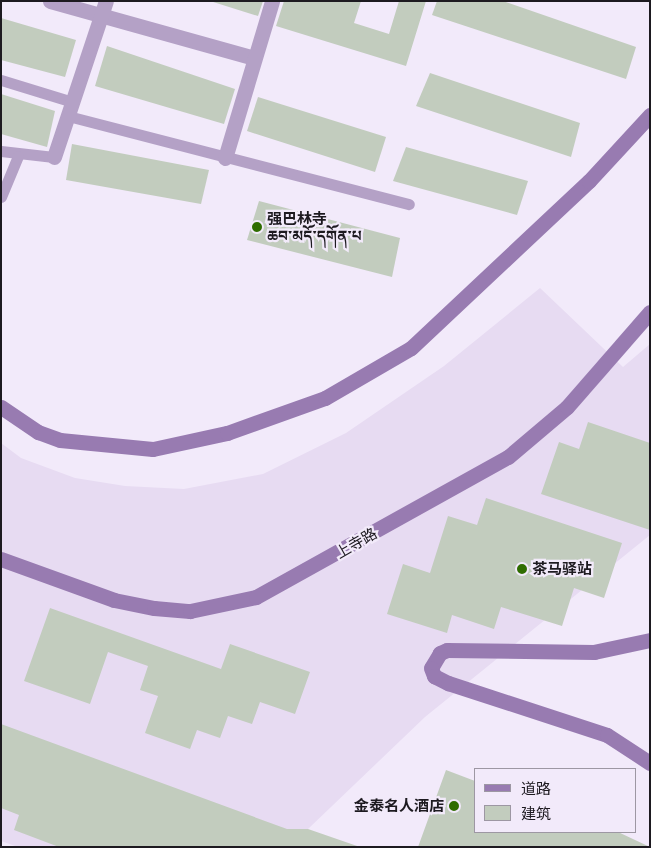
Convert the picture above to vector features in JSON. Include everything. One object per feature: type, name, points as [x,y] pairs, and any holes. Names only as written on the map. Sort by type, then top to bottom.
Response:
[{"type":"street","points":[[50,1],[104,8],[254,58]]},
{"type":"street","points":[[225,158],[272,1]]},
{"type":"street","points":[[54,158],[104,8]]},
{"type":"street","points":[[1,407],[38,432],[60,440],[153,448],[226,433],[325,398],[411,348],[589,181],[650,115]]},
{"type":"street","name":"上寺路","points":[[1,559],[114,600],[154,608],[190,611],[256,597],[508,457],[567,407],[650,312]]},
{"type":"street","points":[[650,640],[594,652],[448,650],[434,660],[431,668],[434,676],[448,683],[607,735],[650,763]]},
{"type":"lane","points":[[1,80],[70,109],[225,158],[410,204]]},
{"type":"lane","points":[[1,151],[18,156],[54,158]]},
{"type":"lane","points":[[1,197],[18,156]]},
{"type":"shaded area","points":[[540,288],[623,367],[650,344],[650,535],[425,717],[308,829],[287,829],[281,847],[18,847],[1,841],[1,443],[21,458],[75,478],[125,486],[184,489],[263,474],[346,433],[444,366]]},
{"type":"building","points":[[210,1],[263,1],[258,16]]},
{"type":"building","points":[[284,1],[361,1],[354,23],[389,34],[399,1],[426,1],[406,66],[276,26]]},
{"type":"building","points":[[437,1],[503,1],[636,47],[626,79],[432,15]]},
{"type":"building","points":[[1,18],[76,40],[65,77],[1,60]]},
{"type":"building","points":[[107,46],[235,89],[224,124],[95,86]]},
{"type":"building","points":[[430,73],[580,123],[571,157],[416,106]]},
{"type":"building","points":[[1,94],[55,111],[47,147],[1,134]]},
{"type":"building","points":[[258,97],[386,137],[375,172],[247,131]]},
{"type":"building","points":[[72,144],[209,170],[201,204],[66,180]]},
{"type":"building","points":[[406,147],[528,181],[517,215],[393,181]]},
{"type":"building","points":[[259,201],[400,238],[392,277],[247,240]]},
{"type":"building","points":[[588,422],[650,443],[650,530],[541,494],[559,442],[579,449]]},
{"type":"building","name":"茶马驿站","points":[[486,498],[622,543],[604,598],[574,588],[562,626],[501,607],[494,629],[452,615],[447,633],[387,614],[403,564],[430,573],[448,516],[477,525]]},
{"type":"building","points":[[50,608],[221,669],[230,644],[310,672],[295,714],[260,702],[252,724],[228,716],[220,738],[197,730],[190,749],[145,733],[158,696],[140,690],[148,666],[108,652],[90,704],[24,681]]},
{"type":"building","points":[[1,724],[287,829],[308,829],[360,847],[59,847],[14,830],[19,815],[1,808]]},
{"type":"building","name":"金泰名人酒店","points":[[446,770],[473,780],[473,833],[620,833],[650,847],[418,847]]},
{"type":"place","name":"强巴林寺 ཆབ་མདོ་དགོན་པ","points":[[257,227]]},
{"type":"place","name":"茶马驿站","points":[[522,569]]},
{"type":"place","name":"金泰名人酒店","points":[[454,806]]}]
